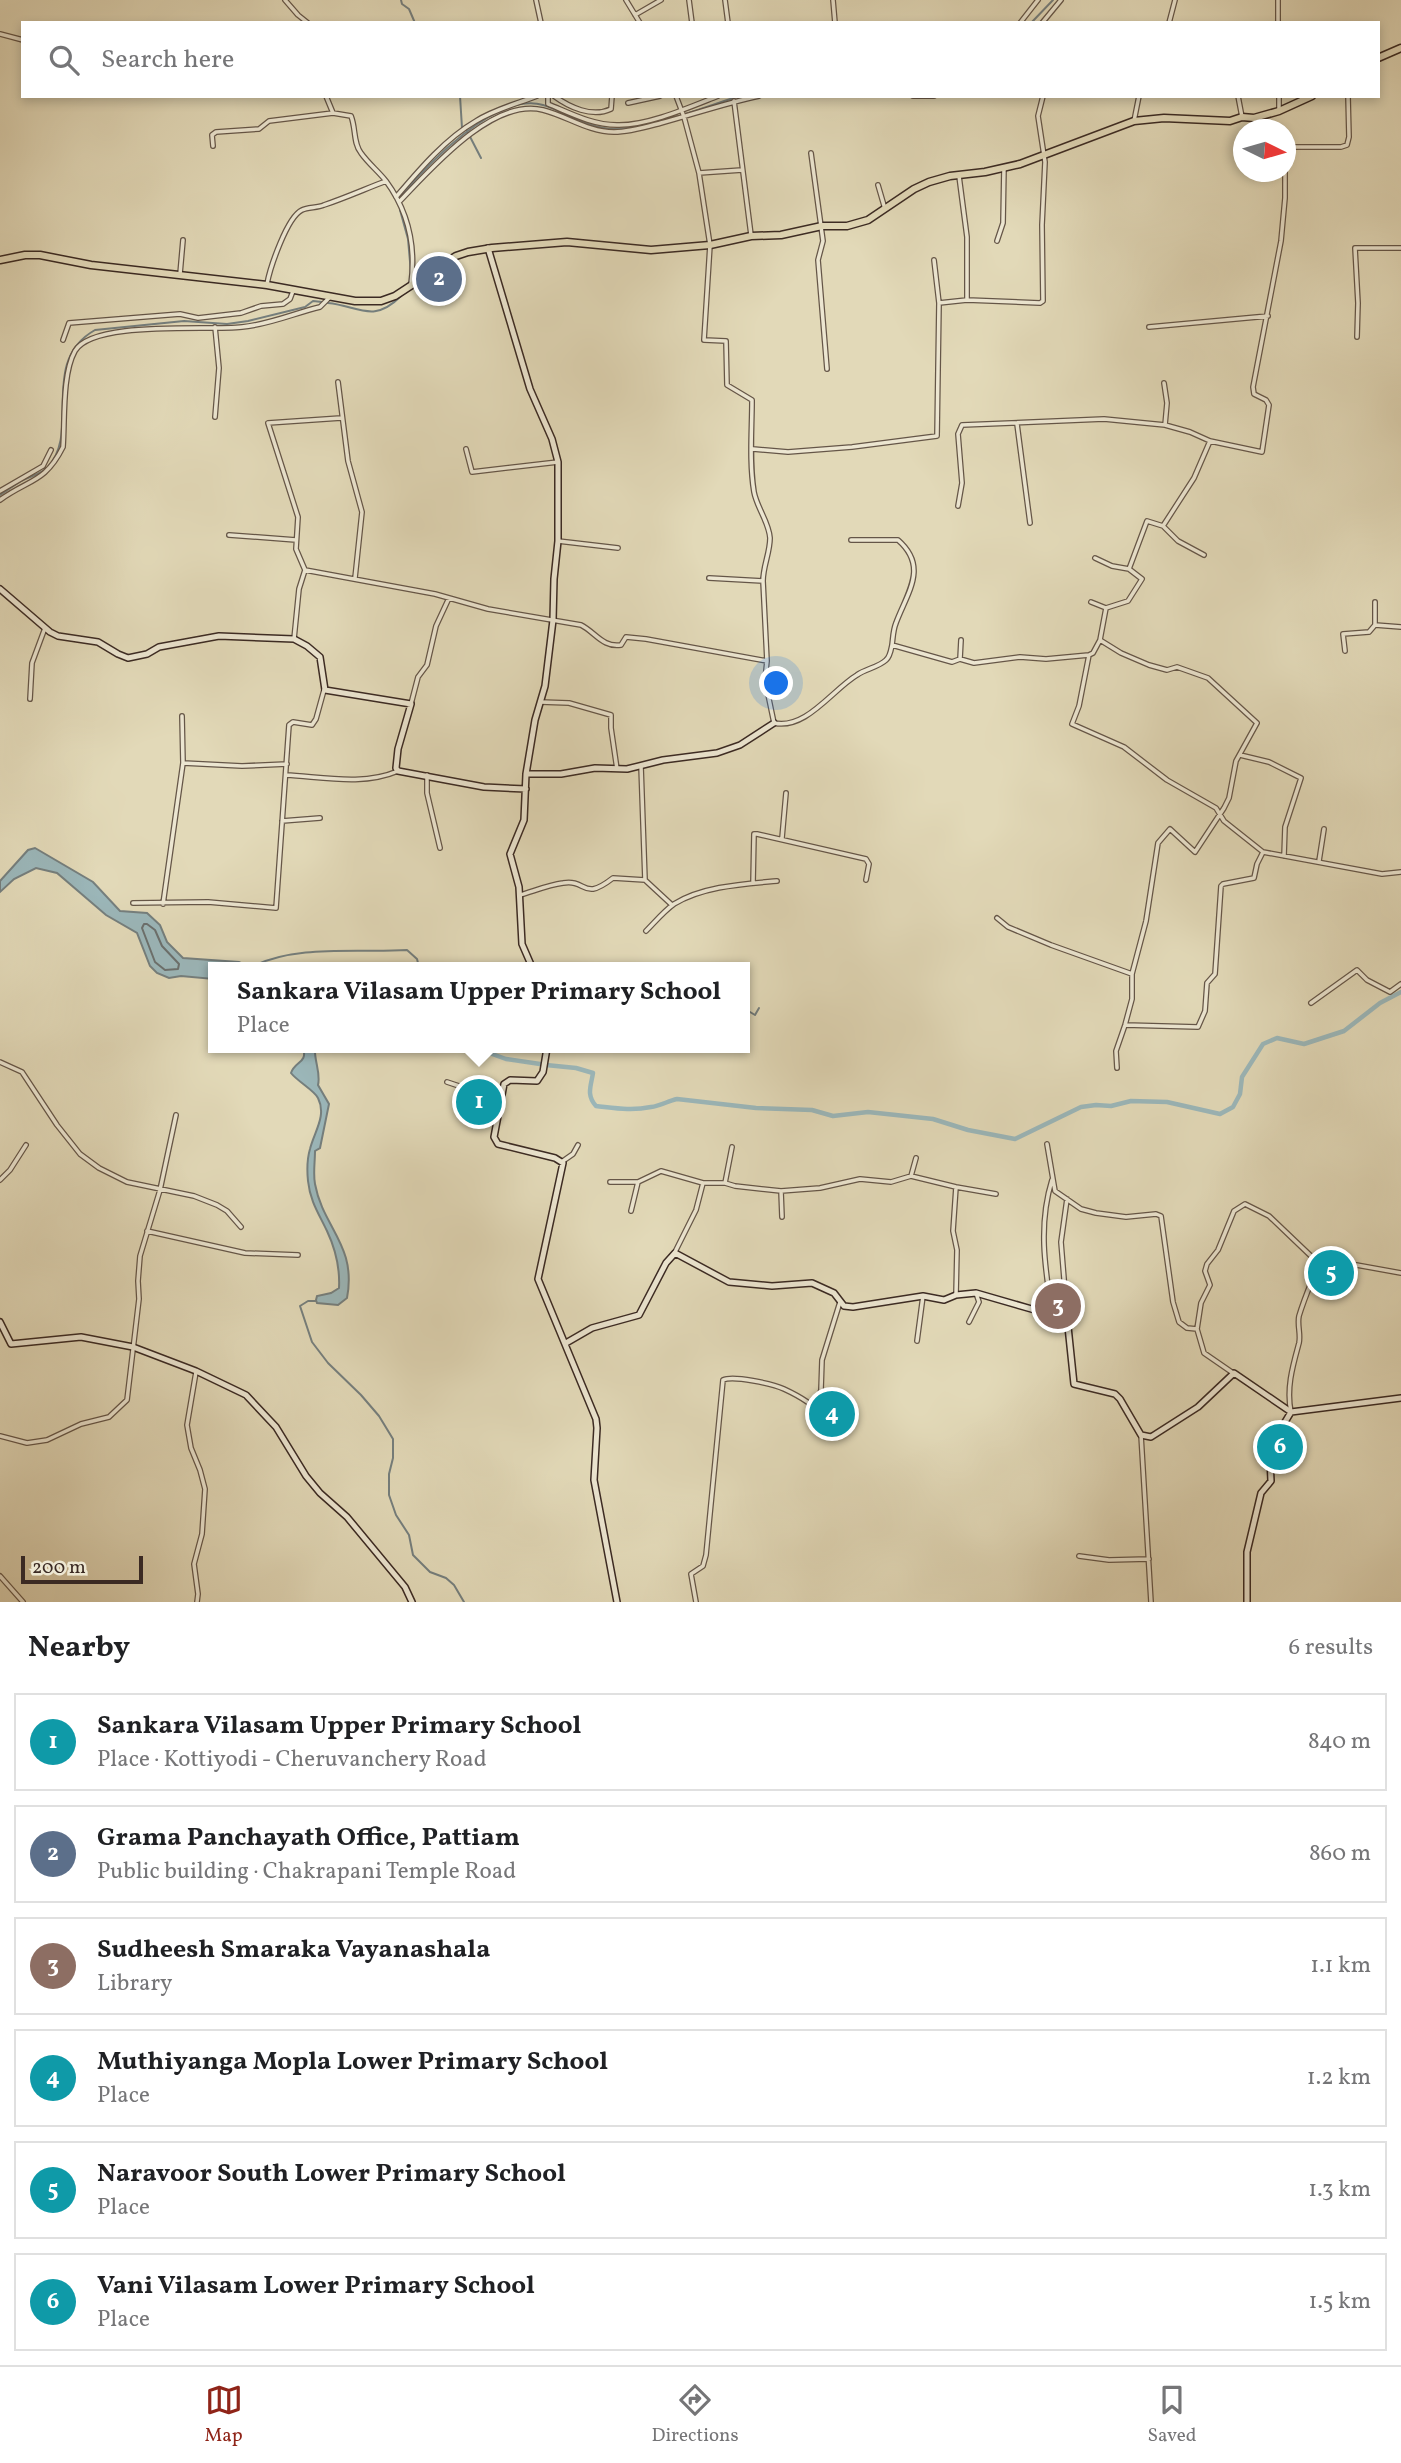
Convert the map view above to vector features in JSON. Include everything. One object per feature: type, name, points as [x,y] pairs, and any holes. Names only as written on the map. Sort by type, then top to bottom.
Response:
[{"type":"main road","points":[[1380,57],[1401,48]]},
{"type":"main road","points":[[0,260],[40,255],[91,265],[267,285],[355,301],[382,301],[456,256],[488,248],[567,242],[651,250],[710,245],[751,236],[781,235],[822,227],[847,226],[868,220],[914,189],[940,178],[1004,167],[1043,156],[1134,121],[1176,118],[1230,121],[1242,117],[1254,118],[1279,111],[1308,98]]},
{"type":"street","points":[[285,0],[306,21]]},
{"type":"street","points":[[536,0],[541,21]]},
{"type":"street","points":[[626,0],[639,21]]},
{"type":"street","points":[[635,15],[661,0]]},
{"type":"street","points":[[689,0],[692,21]]},
{"type":"street","points":[[724,0],[728,21]]},
{"type":"street","points":[[833,0],[835,21]]},
{"type":"street","points":[[1022,21],[1038,0]]},
{"type":"street","points":[[1044,21],[1061,0]]},
{"type":"street","points":[[1170,21],[1175,0]]},
{"type":"street","points":[[1278,0],[1278,21]]},
{"type":"street","points":[[0,34],[21,39]]},
{"type":"street","points":[[327,98],[333,113]]},
{"type":"street","points":[[396,197],[420,169],[474,121],[505,106],[531,98]]},
{"type":"street","points":[[548,98],[548,104],[582,119],[616,125],[681,111],[713,98]]},
{"type":"street","points":[[557,98],[570,107],[603,112],[611,109],[611,98]]},
{"type":"street","points":[[628,103],[651,98]]},
{"type":"street","points":[[677,98],[699,173],[710,245],[704,340],[726,341],[727,385],[752,400],[751,472],[756,503],[770,536],[769,554],[763,569],[767,661],[765,680],[774,723]]},
{"type":"street","points":[[400,201],[437,163],[473,133],[505,113],[519,109],[541,109],[596,130],[615,132],[638,129],[725,107],[734,101],[749,98]]},
{"type":"street","points":[[939,303],[967,300],[1043,301],[1045,162],[1038,116],[1042,98]]},
{"type":"street","points":[[1134,121],[1139,98]]},
{"type":"street","points":[[1238,98],[1242,117]]},
{"type":"street","points":[[1279,98],[1279,111]]},
{"type":"street","points":[[1296,147],[1347,145],[1348,98]]},
{"type":"street","points":[[734,101],[751,236]]},
{"type":"street","points":[[213,146],[212,135],[216,132],[259,129],[270,121],[333,113],[351,116],[359,151],[400,201],[410,234],[413,268],[411,284]]},
{"type":"street","points":[[811,153],[822,227],[823,241],[818,260],[827,369]]},
{"type":"street","points":[[997,241],[1003,223],[1004,167]]},
{"type":"street","points":[[699,173],[742,170]]},
{"type":"street","points":[[959,175],[967,237],[967,300]]},
{"type":"street","points":[[267,285],[270,269],[297,214],[386,181]]},
{"type":"street","points":[[958,506],[962,483],[958,434],[962,425],[1104,419],[1165,425],[1191,432],[1210,442],[1262,452],[1269,405],[1266,400],[1254,394],[1254,387],[1281,241],[1285,182]]},
{"type":"street","points":[[878,185],[885,209]]},
{"type":"street","points":[[180,276],[183,240]]},
{"type":"street","points":[[488,248],[530,389],[552,439],[558,462],[558,541],[545,686],[535,720],[526,774],[524,820],[510,854],[519,895],[522,944],[530,962]]},
{"type":"street","points":[[1357,337],[1355,248],[1401,248]]},
{"type":"street","points":[[753,449],[801,451],[937,436],[939,303],[934,260]]},
{"type":"street","points":[[63,340],[69,323],[180,314],[198,318],[241,313],[261,306],[283,304],[290,299],[294,289]]},
{"type":"street","points":[[0,500],[49,471],[63,447],[70,366],[76,349],[86,340],[102,334],[243,327],[320,307],[330,296]]},
{"type":"street","points":[[1149,327],[1268,316]]},
{"type":"street","points":[[215,327],[219,368],[215,417]]},
{"type":"street","points":[[338,382],[348,461],[362,512],[355,578]]},
{"type":"street","points":[[1164,383],[1167,403],[1165,425]]},
{"type":"street","points":[[294,639],[299,589],[305,570],[296,549],[298,517],[268,423],[341,418]]},
{"type":"street","points":[[1017,424],[1030,523]]},
{"type":"street","points":[[1163,526],[1194,478],[1210,442]]},
{"type":"street","points":[[466,449],[472,472],[558,462]]},
{"type":"street","points":[[0,491],[43,466],[51,450]]},
{"type":"street","points":[[1129,569],[1147,522],[1163,526],[1178,541],[1204,555]]},
{"type":"street","points":[[229,535],[296,540]]},
{"type":"street","points":[[526,774],[561,774],[595,768],[627,769],[663,760],[717,753],[740,745],[774,723],[781,725],[799,721],[854,676],[884,662],[889,658],[895,626],[914,583],[915,569],[907,551],[898,540],[851,540]]},
{"type":"street","points":[[558,541],[618,548]]},
{"type":"street","points":[[1091,602],[1106,608],[1128,601],[1142,579],[1129,569],[1112,566],[1095,558]]},
{"type":"street","points":[[305,570],[449,598],[488,609],[581,625],[589,628],[602,641],[615,646],[619,646],[626,637],[767,661]]},
{"type":"street","points":[[709,578],[763,580]]},
{"type":"street","points":[[0,589],[58,636],[99,642],[128,658],[147,654],[159,647],[219,636],[294,639],[320,657],[324,690],[313,725],[293,722],[289,725],[276,908],[208,902],[133,902]]},
{"type":"street","points":[[398,771],[398,749],[418,677],[427,664],[436,626],[449,598]]},
{"type":"street","points":[[1345,651],[1343,634],[1369,632],[1375,625],[1375,602]]},
{"type":"street","points":[[892,645],[952,662],[960,659],[974,663],[1020,657],[1046,659],[1088,655],[1093,653],[1100,640],[1106,608]]},
{"type":"street","points":[[1375,625],[1401,627]]},
{"type":"street","points":[[30,699],[32,663],[45,628]]},
{"type":"street","points":[[960,659],[961,640]]},
{"type":"street","points":[[1100,640],[1149,665],[1167,670],[1177,667],[1208,678],[1257,723],[1232,775],[1229,798],[1195,852],[1170,828],[1158,843],[1146,921],[1132,974],[1132,999],[1115,1051],[1117,1068]]},
{"type":"street","points":[[1088,655],[1079,706],[1072,724],[1124,747],[1167,780],[1216,808],[1220,815],[1263,852],[1381,874],[1401,872]]},
{"type":"street","points":[[324,690],[411,704]]},
{"type":"street","points":[[540,702],[569,703],[611,715],[617,769]]},
{"type":"street","points":[[163,904],[183,763],[182,716]]},
{"type":"street","points":[[1240,755],[1269,762],[1301,778],[1285,827],[1284,856]]},
{"type":"street","points":[[183,763],[242,766],[287,764]]},
{"type":"street","points":[[641,766],[645,880]]},
{"type":"street","points":[[286,775],[341,780],[398,771],[484,787],[526,789]]},
{"type":"street","points":[[427,775],[427,793],[440,848]]},
{"type":"street","points":[[782,838],[786,793]]},
{"type":"street","points":[[282,821],[320,818]]},
{"type":"street","points":[[1319,861],[1324,829]]},
{"type":"street","points":[[752,883],[754,834],[782,838],[866,859],[869,864],[866,880]]},
{"type":"street","points":[[1125,1025],[1198,1027],[1205,1011],[1207,983],[1216,974],[1221,886],[1254,878],[1256,864],[1263,852]]},
{"type":"street","points":[[519,895],[561,883],[574,883],[591,889],[603,888],[613,878],[645,880],[671,905]]},
{"type":"street","points":[[646,931],[671,905],[693,894],[777,881]]},
{"type":"street","points":[[996,918],[1008,927],[1051,945],[1132,974]]},
{"type":"street","points":[[1311,1003],[1357,970],[1367,980],[1390,992],[1401,984]]},
{"type":"street","points":[[546,1053],[537,1081],[506,1081],[502,1091],[495,1141],[563,1161]]},
{"type":"street","points":[[0,1062],[22,1072],[80,1154],[99,1168],[127,1182],[194,1196],[217,1205],[228,1211],[241,1227]]},
{"type":"street","points":[[447,1082],[502,1091]]},
{"type":"street","points":[[0,1436],[27,1443],[47,1440],[81,1424],[109,1417],[127,1400],[139,1299],[140,1256],[160,1190],[176,1115]]},
{"type":"street","points":[[1047,1144],[1055,1191],[1081,1209],[1126,1217],[1156,1214],[1161,1216],[1173,1302],[1179,1322],[1187,1328],[1197,1329]]},
{"type":"street","points":[[0,1180],[26,1145]]},
{"type":"street","points":[[578,1145],[573,1154],[563,1161],[538,1279],[596,1419],[594,1480],[617,1602]]},
{"type":"street","points":[[725,1183],[732,1147]]},
{"type":"street","points":[[911,1176],[916,1158]]},
{"type":"street","points":[[610,1182],[638,1182],[661,1171],[703,1183],[725,1183],[781,1191],[820,1188],[860,1179],[891,1182],[911,1176],[996,1194]]},
{"type":"street","points":[[1052,1177],[1045,1204],[1043,1255],[1052,1313]]},
{"type":"street","points":[[631,1211],[638,1182]]},
{"type":"street","points":[[566,1343],[592,1328],[639,1315],[696,1210],[703,1183]]},
{"type":"street","points":[[956,1187],[953,1231],[957,1250],[956,1295]]},
{"type":"street","points":[[781,1191],[782,1217]]},
{"type":"street","points":[[1067,1199],[1061,1242],[1073,1384],[1115,1394],[1141,1435],[1151,1602]]},
{"type":"street","points":[[1401,1273],[1312,1258],[1289,1233],[1260,1210],[1245,1204],[1234,1211],[1218,1250],[1206,1264],[1210,1285],[1201,1303],[1197,1329],[1204,1353],[1290,1412],[1401,1398]]},
{"type":"street","points":[[147,1231],[245,1253],[298,1255]]},
{"type":"street","points":[[675,1253],[729,1282],[772,1286],[812,1283],[830,1290],[844,1306],[853,1307],[923,1296],[944,1300],[956,1295],[976,1293],[1064,1314],[1067,1317]]},
{"type":"street","points":[[1247,1602],[1247,1552],[1254,1529],[1256,1508],[1261,1493],[1271,1481],[1270,1459],[1273,1442],[1290,1412],[1290,1383],[1298,1345],[1298,1318],[1307,1297],[1310,1280],[1320,1260]]},
{"type":"street","points":[[969,1322],[979,1302],[976,1293]]},
{"type":"street","points":[[917,1341],[923,1296]]},
{"type":"street","points":[[815,1407],[821,1390],[822,1360],[840,1302]]},
{"type":"street","points":[[0,1323],[11,1345],[81,1336],[133,1348],[238,1390],[276,1427],[306,1476],[320,1493],[347,1517],[405,1587],[412,1602]]},
{"type":"street","points":[[196,1371],[187,1426],[191,1448],[205,1489],[202,1534],[194,1564],[197,1602]]},
{"type":"street","points":[[1141,1435],[1151,1437],[1198,1407],[1234,1373]]},
{"type":"street","points":[[696,1602],[691,1574],[703,1566],[706,1555],[723,1380],[732,1378],[783,1389],[815,1407],[822,1415]]},
{"type":"street","points":[[1079,1556],[1109,1560],[1149,1559]]},
{"type":"street","points":[[0,1576],[23,1602]]},
{"type":"water","points":[[35,848],[93,882],[120,911],[147,913],[160,925],[167,942],[183,958],[239,962],[208,962],[208,979],[181,976],[169,978],[157,973],[150,966],[137,933],[106,915],[57,873],[36,868],[14,879],[0,892],[0,881],[28,850]]},
{"type":"water","points":[[304,1053],[315,1053],[318,1085],[329,1104],[320,1148],[315,1151],[314,1176],[319,1199],[347,1264],[347,1298],[338,1305],[317,1303],[316,1300],[317,1296],[339,1288],[339,1281],[332,1244],[313,1201],[308,1181],[308,1157],[319,1124],[320,1105],[316,1095],[291,1073],[304,1057]]},
{"type":"waterway","points":[[401,0],[414,21]]},
{"type":"waterway","points":[[1033,21],[1053,0]]},
{"type":"waterway","points":[[460,98],[462,128]]},
{"type":"waterway","points":[[399,198],[426,168],[463,134],[504,109],[524,104],[543,105],[586,123],[614,129],[660,121],[733,98]]},
{"type":"waterway","points":[[466,129],[481,158]]},
{"type":"waterway","points":[[400,210],[408,239],[411,273]]},
{"type":"waterway","points":[[328,303],[374,311],[382,309],[401,296]]},
{"type":"waterway","points":[[0,495],[45,470],[57,453],[68,360],[78,344],[95,330],[184,321],[227,324],[305,307],[313,301],[322,302]]},
{"type":"waterway","points":[[264,962],[307,952],[407,950],[418,962]]},
{"type":"waterway","points":[[546,1065],[593,1073],[590,1094],[596,1106],[637,1109],[677,1099],[756,1108],[812,1110],[833,1116],[868,1112],[933,1119],[968,1130],[1015,1139],[1081,1107],[1096,1105],[1111,1106],[1131,1101],[1167,1102],[1220,1114],[1233,1107],[1240,1094],[1242,1077],[1263,1044],[1277,1038],[1304,1044],[1344,1031],[1380,1003],[1401,992]]},
{"type":"waterway","points":[[750,1012],[755,1015],[759,1008]]},
{"type":"waterway","points":[[489,1053],[506,1059],[540,1064]]},
{"type":"waterway","points":[[316,1301],[308,1301],[300,1306],[312,1342],[328,1363],[379,1416],[393,1439],[389,1495],[396,1515],[409,1535],[413,1555],[430,1572],[446,1578],[454,1585],[464,1602]]},
{"type":"place","name":"Grama Panchayath Office, Pattiam","points":[[439,279]]},
{"type":"place","name":"Sankara Vilasam Upper Primary School","points":[[479,1102]]},
{"type":"place","name":"Naravoor South Lower Primary School","points":[[1331,1273]]},
{"type":"place","name":"Sudheesh Smaraka Vayanashala","points":[[1058,1306]]},
{"type":"place","name":"Muthiyanga Mopla Lower Primary School","points":[[832,1414]]},
{"type":"place","name":"Vani Vilasam Lower Primary School","points":[[1280,1447]]}]
